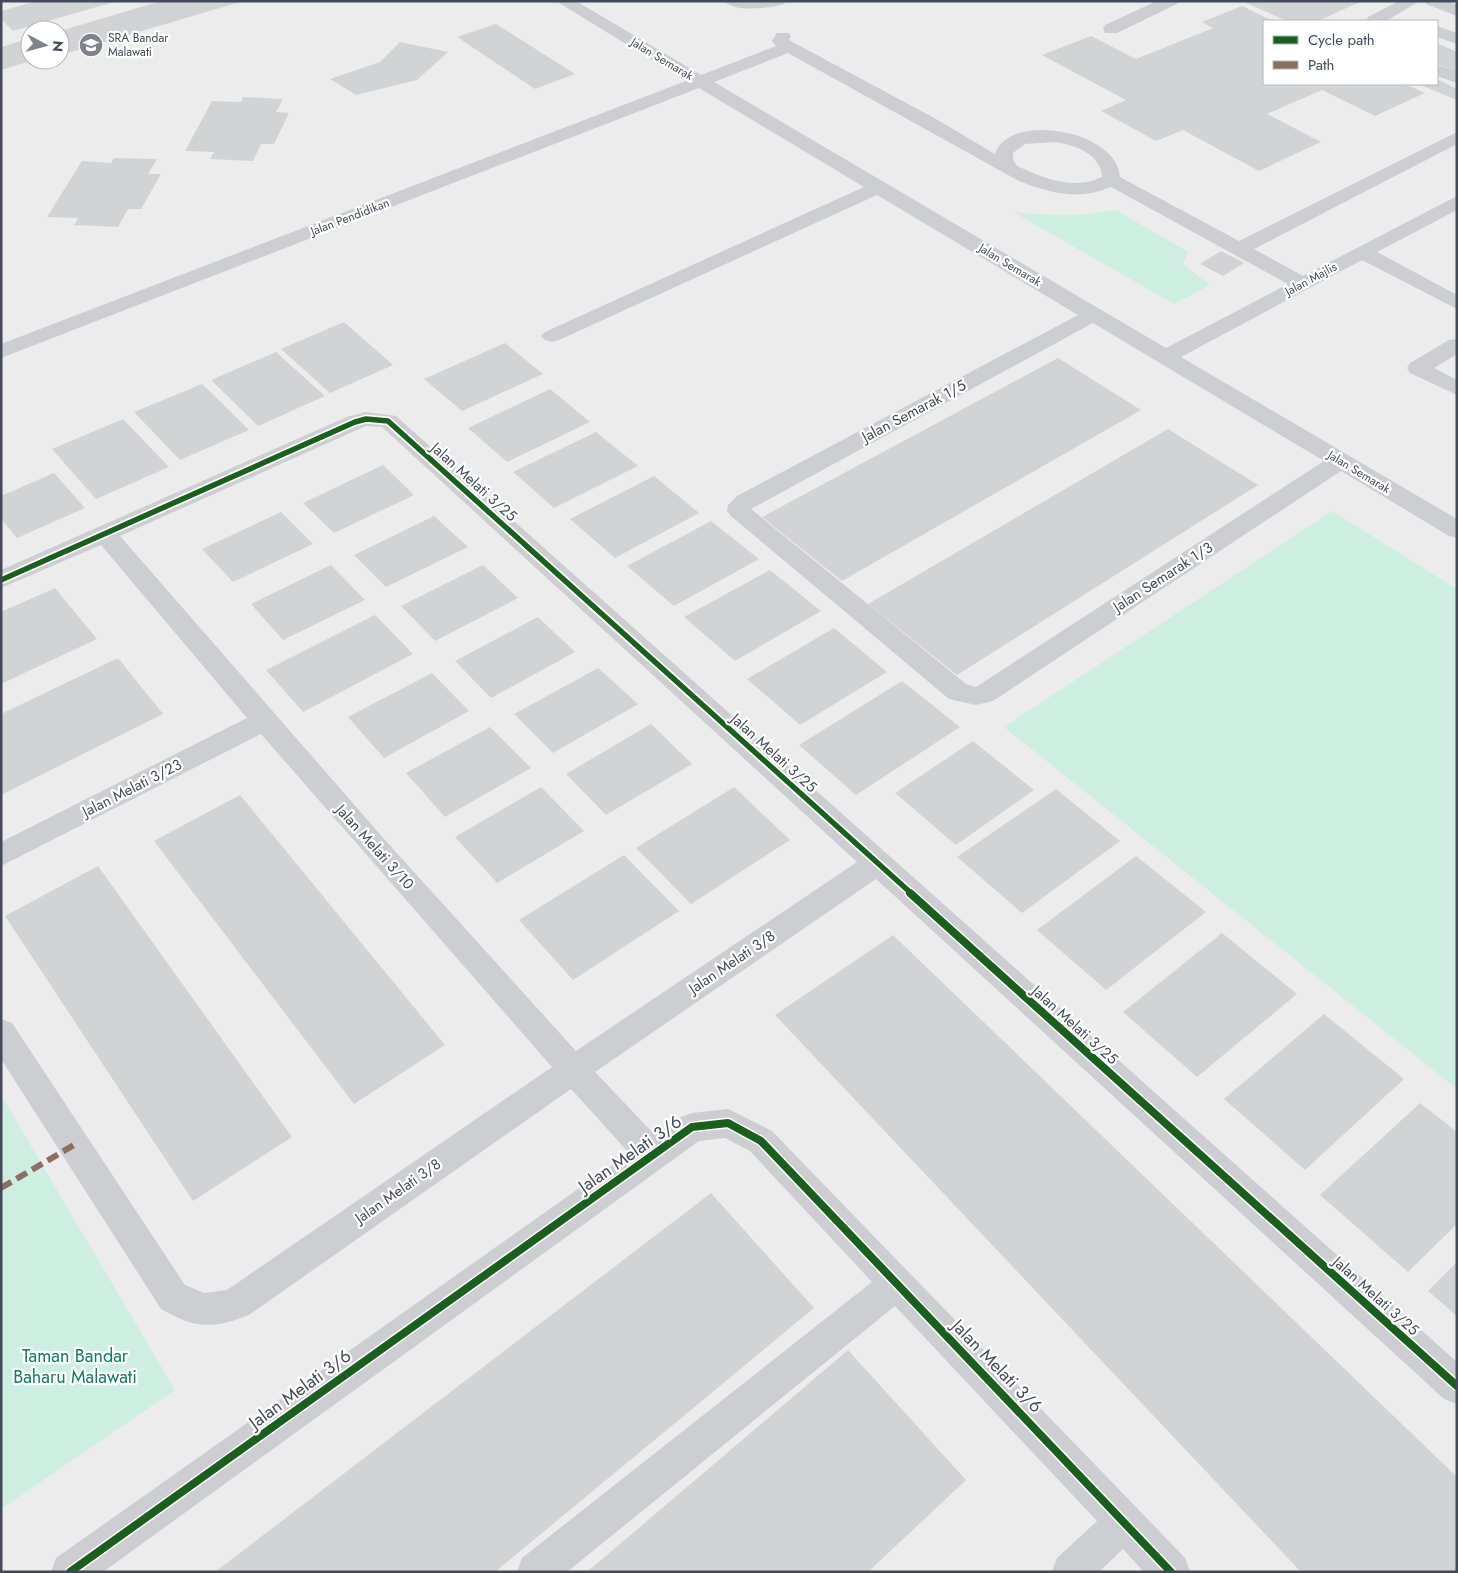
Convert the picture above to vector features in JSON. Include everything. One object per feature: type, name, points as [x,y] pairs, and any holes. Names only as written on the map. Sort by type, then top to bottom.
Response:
[{"type":"street","name":"Jalan Semarak","points":[[564,1],[1457,530]]},
{"type":"street","points":[[733,1],[756,4],[778,1]]},
{"type":"street","points":[[1111,29],[1171,1]]},
{"type":"street","points":[[1376,20],[1412,1]]},
{"type":"street","points":[[1432,1],[1457,11]]},
{"type":"street","points":[[1391,12],[1411,20]]},
{"type":"street","points":[[1438,31],[1457,39]]},
{"type":"street","name":"Jalan Pendidikan","points":[[1,352],[699,81],[786,42],[1009,168]]},
{"type":"street","points":[[1438,70],[1457,78]]},
{"type":"street","points":[[1042,134],[1063,137],[1099,154],[1110,166],[1111,180],[1098,187],[1080,190],[1045,184],[1009,168],[1004,160],[1004,152],[1018,140],[1042,134]]},
{"type":"street","points":[[1238,249],[1457,137]]},
{"type":"street","points":[[1111,180],[1303,284]]},
{"type":"street","points":[[552,336],[879,188]]},
{"type":"street","name":"Jalan Majlis","points":[[1165,357],[1457,202]]},
{"type":"street","points":[[1362,252],[1457,303]]},
{"type":"street","name":"Jalan Semarak 1/5","points":[[984,694],[976,696],[958,692],[739,511],[740,505],[1093,314]]},
{"type":"street","points":[[1457,345],[1418,368],[1457,389]]},
{"type":"street","name":"Jalan Melati 3/25","points":[[1,580],[355,422],[366,419],[388,421],[1457,1386]]},
{"type":"street","name":"Jalan Semarak 1/3","points":[[984,694],[1341,461]]},
{"type":"street","name":"Jalan Melati 3/10","points":[[104,534],[264,721],[573,1070],[652,1156]]},
{"type":"street","name":"Jalan Melati 3/23","points":[[1,855],[264,721]]},
{"type":"street","name":"Jalan Melati 3/8","points":[[1,1032],[173,1297],[186,1305],[202,1311],[220,1310],[237,1304],[573,1070],[877,863]]},
{"type":"street","name":"Jalan Melati 3/6","points":[[86,1567],[692,1127],[728,1123],[761,1141],[1172,1572]]},
{"type":"street","points":[[536,1572],[897,1283]]},
{"type":"street","points":[[1071,1572],[1124,1521]]},
{"type":"green space","points":[[1116,210],[1188,252],[1183,264],[1210,285],[1174,304],[1013,212],[1064,215]]},
{"type":"green space","points":[[1332,511],[1457,589],[1457,1089],[1004,727]]},
{"type":"green space","name":"Taman Bandar Baharu Malawati","points":[[1,1095],[175,1390],[1,1509]]},
{"type":"building","points":[[37,1],[114,1],[51,20],[20,20],[20,29],[13,31],[1,19],[1,11]]},
{"type":"building","points":[[161,1],[240,2],[70,52],[70,28]]},
{"type":"building","points":[[1242,1],[1362,1],[1320,20],[1285,20]]},
{"type":"building","points":[[1242,6],[1271,20],[1263,20],[1263,85],[1407,85],[1425,93],[1375,116],[1322,90],[1267,114],[1321,142],[1259,171],[1183,130],[1156,141],[1101,111],[1126,100],[1042,55],[1091,36],[1136,59],[1213,28],[1202,22]]},
{"type":"building","points":[[496,24],[575,74],[535,89],[457,37]]},
{"type":"building","points":[[20,41],[20,64],[1,70],[1,47]]},
{"type":"building","points":[[400,42],[448,52],[417,80],[356,95],[330,79],[380,62]]},
{"type":"building","points":[[1438,43],[1457,52],[1457,73],[1438,64]]},
{"type":"building","points":[[1438,80],[1457,89],[1457,100],[1420,85],[1438,85]]},
{"type":"building","points":[[243,97],[283,99],[276,112],[289,113],[274,144],[261,144],[253,161],[210,159],[214,152],[185,151],[212,101],[241,102]]},
{"type":"building","points":[[114,158],[157,159],[148,174],[161,174],[141,209],[128,209],[118,227],[74,225],[78,218],[47,217],[82,161],[111,163]]},
{"type":"building","points":[[1221,251],[1244,263],[1223,276],[1200,264]]},
{"type":"building","points":[[344,322],[393,365],[330,393],[281,349]]},
{"type":"building","points":[[505,343],[543,374],[462,411],[424,379]]},
{"type":"building","points":[[276,352],[325,396],[258,426],[211,380]]},
{"type":"building","points":[[1058,358],[1141,410],[842,581],[762,517]]},
{"type":"building","points":[[202,384],[249,430],[180,460],[134,412]]},
{"type":"building","points":[[550,389],[590,422],[507,462],[468,428]]},
{"type":"building","points":[[123,419],[169,467],[96,499],[52,449]]},
{"type":"building","points":[[1168,429],[1258,485],[957,675],[868,604]]},
{"type":"building","points":[[596,432],[638,466],[554,508],[513,472]]},
{"type":"building","points":[[383,465],[414,495],[334,533],[303,503]]},
{"type":"building","points":[[54,473],[85,508],[17,538],[1,519],[1,496]]},
{"type":"building","points":[[654,476],[699,513],[615,558],[570,519]]},
{"type":"building","points":[[281,512],[313,544],[233,582],[202,549]]},
{"type":"building","points":[[434,516],[468,547],[386,587],[354,555]]},
{"type":"building","points":[[711,521],[759,559],[674,606],[627,566]]},
{"type":"building","points":[[331,565],[365,600],[283,640],[251,604]]},
{"type":"building","points":[[483,565],[518,598],[435,641],[401,606]]},
{"type":"building","points":[[770,570],[821,611],[735,661],[684,617]]},
{"type":"building","points":[[55,588],[97,639],[1,684],[1,612]]},
{"type":"building","points":[[375,615],[413,654],[303,712],[266,670]]},
{"type":"building","points":[[538,617],[575,652],[491,698],[455,661]]},
{"type":"building","points":[[834,628],[887,672],[800,725],[747,679]]},
{"type":"building","points":[[118,658],[163,714],[1,795],[1,714]]},
{"type":"building","points":[[598,668],[638,704],[553,753],[514,714]]},
{"type":"building","points":[[432,673],[469,711],[384,758],[348,717]]},
{"type":"building","points":[[902,681],[960,727],[856,795],[799,745]]},
{"type":"building","points":[[651,724],[692,764],[606,815],[566,774]]},
{"type":"building","points":[[490,727],[531,768],[445,817],[406,773]]},
{"type":"building","points":[[973,741],[1034,790],[956,845],[895,793]]},
{"type":"building","points":[[541,787],[584,831],[497,883],[455,837]]},
{"type":"building","points":[[734,787],[790,840],[691,904],[636,848]]},
{"type":"building","points":[[1056,789],[1120,841],[1022,913],[957,857]]},
{"type":"building","points":[[240,795],[445,1045],[354,1104],[154,841]]},
{"type":"building","points":[[624,855],[679,911],[573,980],[519,920]]},
{"type":"building","points":[[1136,856],[1206,912],[1106,990],[1037,930]]},
{"type":"building","points":[[98,866],[292,1137],[193,1201],[5,916]]},
{"type":"building","points":[[1222,933],[1297,994],[1197,1077],[1123,1012]]},
{"type":"building","points":[[893,935],[1457,1477],[1457,1572],[1301,1572],[775,1015]]},
{"type":"building","points":[[1324,1014],[1404,1079],[1305,1170],[1224,1099]]},
{"type":"building","points":[[1420,1103],[1457,1132],[1457,1224],[1408,1272],[1320,1195]]},
{"type":"building","points":[[711,1193],[814,1308],[495,1572],[215,1572]]},
{"type":"building","points":[[1457,1262],[1457,1316],[1428,1291]]},
{"type":"building","points":[[848,1350],[966,1480],[868,1572],[587,1572]]},
{"type":"marked path","points":[[1,1188],[74,1145]]},
{"type":"cycle path","points":[[1,580],[355,422],[366,419],[388,421],[1457,1386]]},
{"type":"cycle path","points":[[70,1572],[692,1127],[728,1123],[761,1141],[1171,1572]]},
{"type":"place","name":"SRA Bandar Malawati","points":[[91,45]]}]
